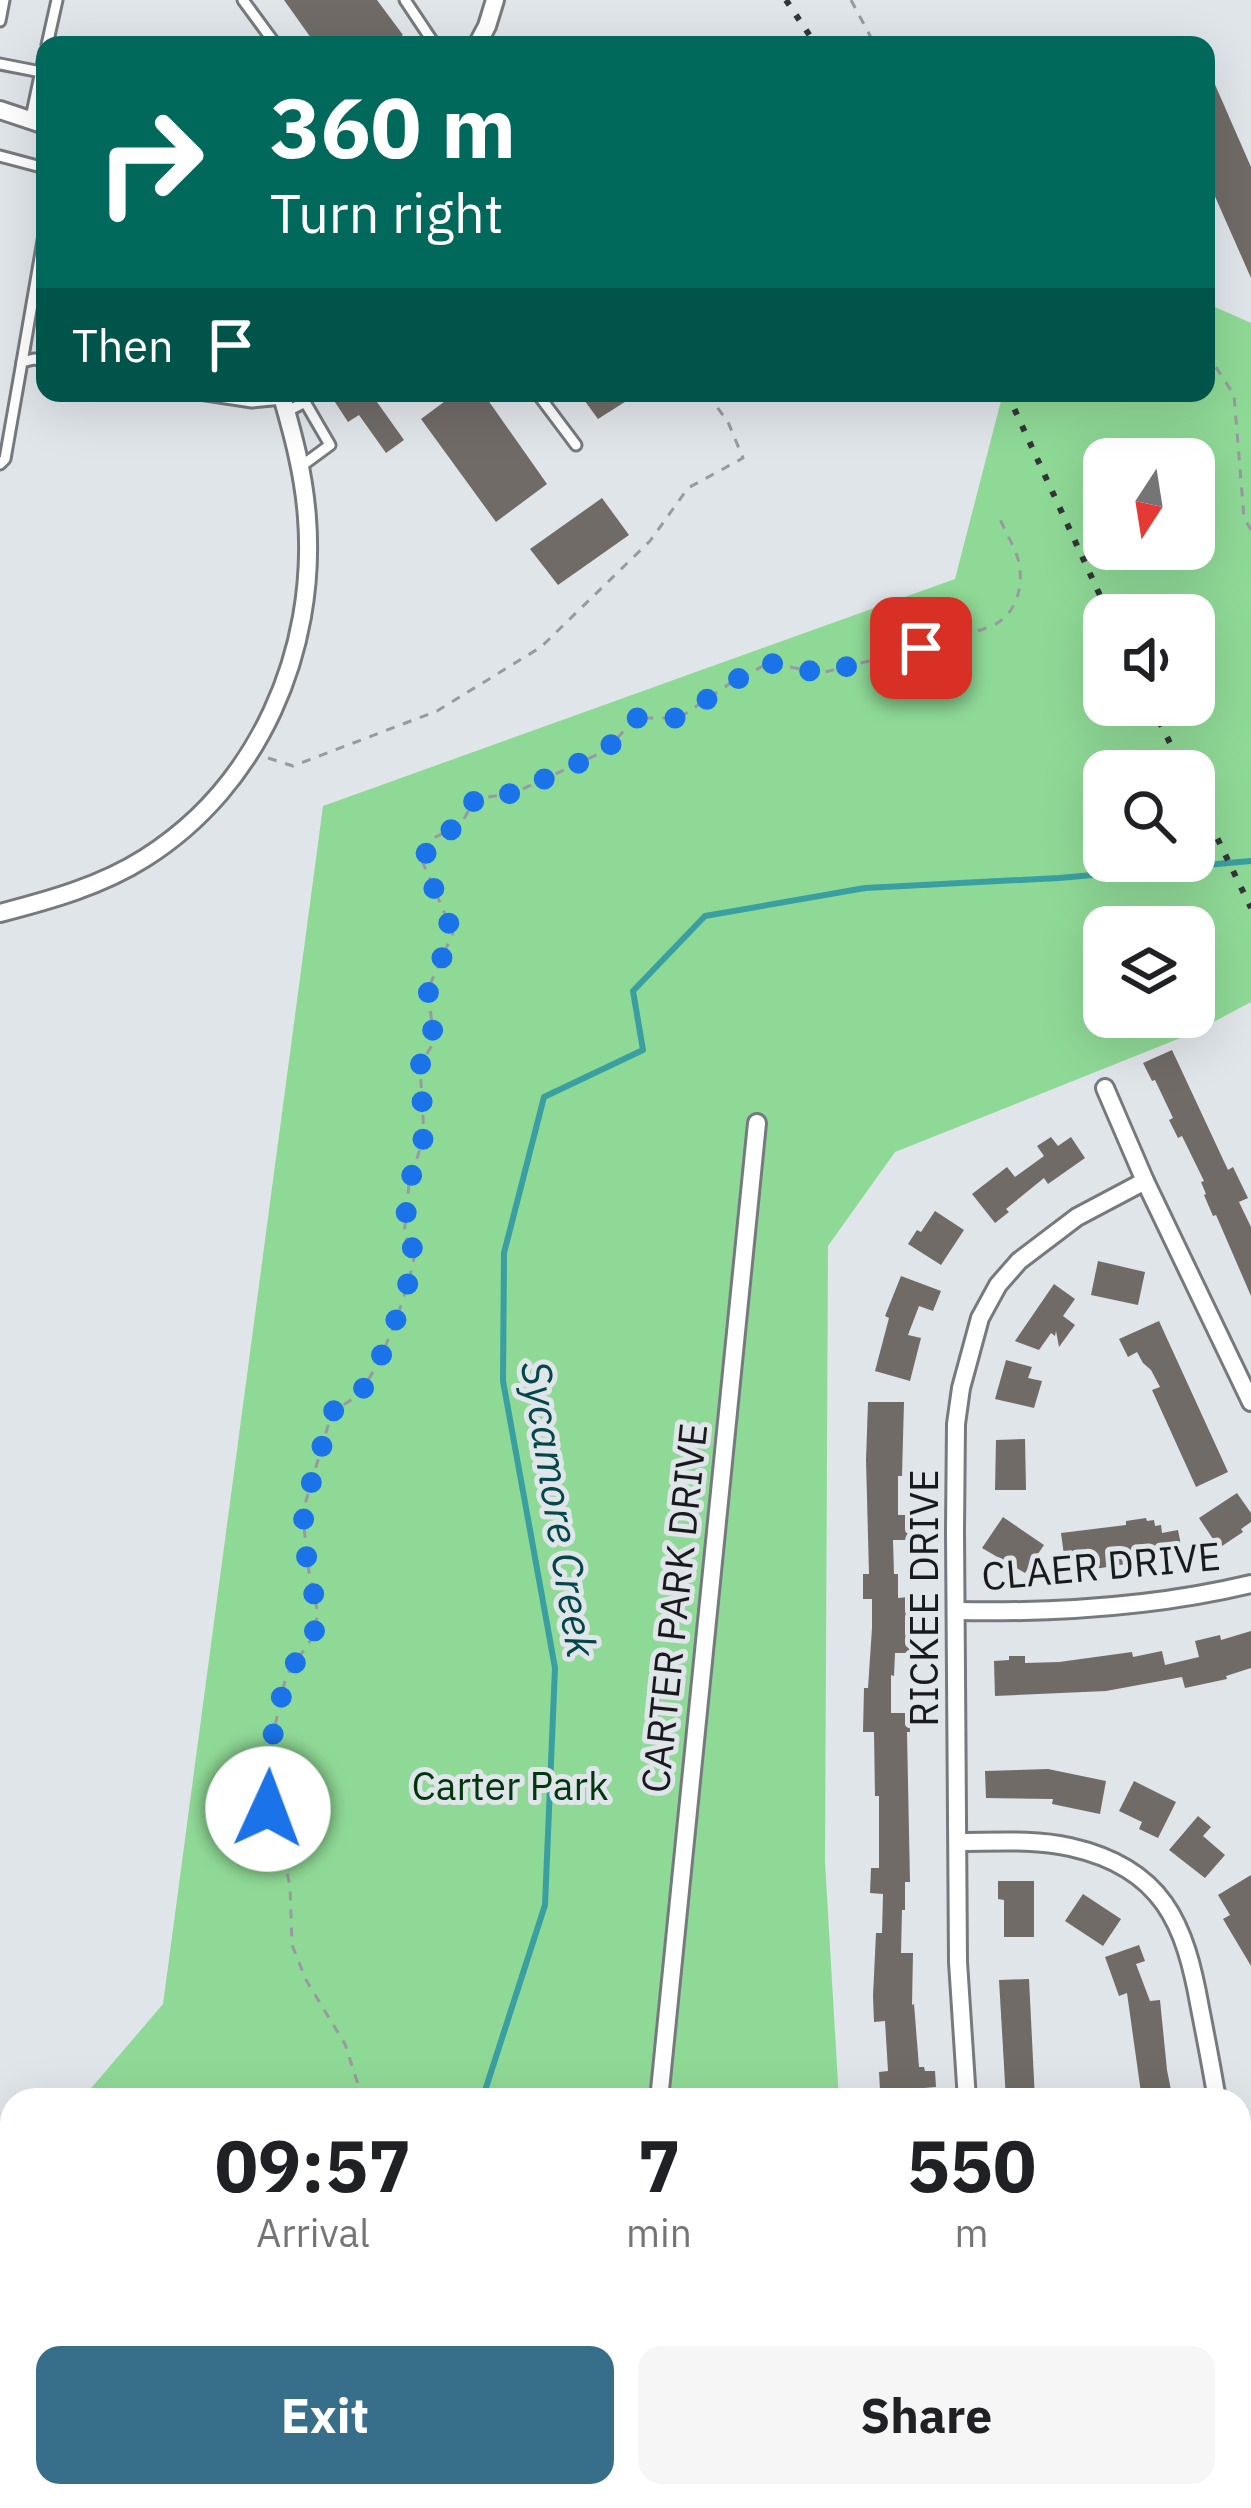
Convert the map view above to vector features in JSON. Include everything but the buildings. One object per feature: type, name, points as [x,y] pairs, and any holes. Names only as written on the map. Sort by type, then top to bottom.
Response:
[{"type":"street","points":[[482,36],[495,0]]},
{"type":"street","points":[[0,110],[36,121]]},
{"type":"street","points":[[0,913],[90,886],[143,859],[213,802],[267,724],[288,676],[308,575],[308,519],[283,402]]},
{"type":"street","points":[[1106,1088],[1251,1402]]},
{"type":"street","name":"CARTER PARK DRIVE","points":[[660,2088],[757,1123]]},
{"type":"street","name":"RICKEE DRIVE","points":[[966,2088],[958,1962],[956,1424],[967,1361],[980,1318],[1019,1261],[1077,1217],[1145,1181]]},
{"type":"street","name":"CLAER DRIVE","points":[[957,1611],[1130,1604],[1251,1584]]},
{"type":"street","points":[[958,1842],[1068,1847],[1124,1868],[1149,1885],[1188,1946],[1215,2088]]},
{"type":"lane","points":[[0,21],[4,0]]},
{"type":"lane","points":[[49,36],[56,0]]},
{"type":"lane","points":[[243,0],[269,36]]},
{"type":"lane","points":[[405,0],[429,36]]},
{"type":"lane","points":[[0,64],[36,71]]},
{"type":"lane","points":[[0,156],[36,166]]},
{"type":"lane","points":[[0,464],[5,459],[36,281]]},
{"type":"lane","points":[[22,362],[36,359]]},
{"type":"lane","points":[[300,467],[331,445],[305,402]]},
{"type":"lane","points":[[544,402],[576,445]]},
{"type":"path","points":[[850,0],[870,36]]},
{"type":"path","points":[[1215,366],[1234,395],[1244,518],[1251,530]]},
{"type":"path","points":[[249,752],[293,766],[437,711],[542,647],[650,542],[688,488],[743,458],[714,402]]},
{"type":"path","points":[[359,2088],[345,2044],[306,1980],[292,1945],[290,1887],[268,1809],[267,1762],[286,1676],[313,1638],[318,1614],[303,1511],[332,1412],[360,1393],[385,1350],[412,1273],[415,1252],[404,1235],[409,1184],[424,1136],[420,1065],[434,1042],[428,989],[453,933],[423,863],[431,838],[460,826],[475,799],[514,793],[605,751],[636,718],[680,718],[769,663],[821,673],[921,648],[949,649],[960,634],[994,626],[1007,616],[1020,592],[1019,561],[1000,519]]},
{"type":"green space","name":"Carter Park","points":[[1215,307],[1251,323],[1251,1002],[1215,1021],[1215,906],[1083,906],[1083,1038],[1180,1038],[895,1152],[828,1246],[825,1862],[838,2088],[91,2088],[163,2004],[323,806],[955,579],[1001,402],[1215,402]]},
{"type":"waterway","name":"Sycamore Creek","points":[[486,2088],[545,1905],[555,1668],[503,1381],[504,1253],[544,1097],[643,1050],[633,991],[705,916],[865,888],[1251,861]]},
{"type":"railway","points":[[786,0],[810,36]]},
{"type":"railway","points":[[1011,402],[1099,594]]},
{"type":"railway","points":[[1162,726],[1174,750]]},
{"type":"railway","points":[[1215,833],[1251,908]]},
{"type":"route","points":[[268,1809],[267,1762],[286,1676],[313,1638],[318,1614],[303,1511],[332,1412],[360,1393],[385,1350],[412,1273],[415,1252],[404,1235],[409,1184],[424,1136],[420,1065],[434,1042],[428,989],[453,933],[423,863],[431,838],[460,826],[475,799],[514,793],[605,751],[636,718],[680,718],[769,663],[821,673],[921,648]]}]
